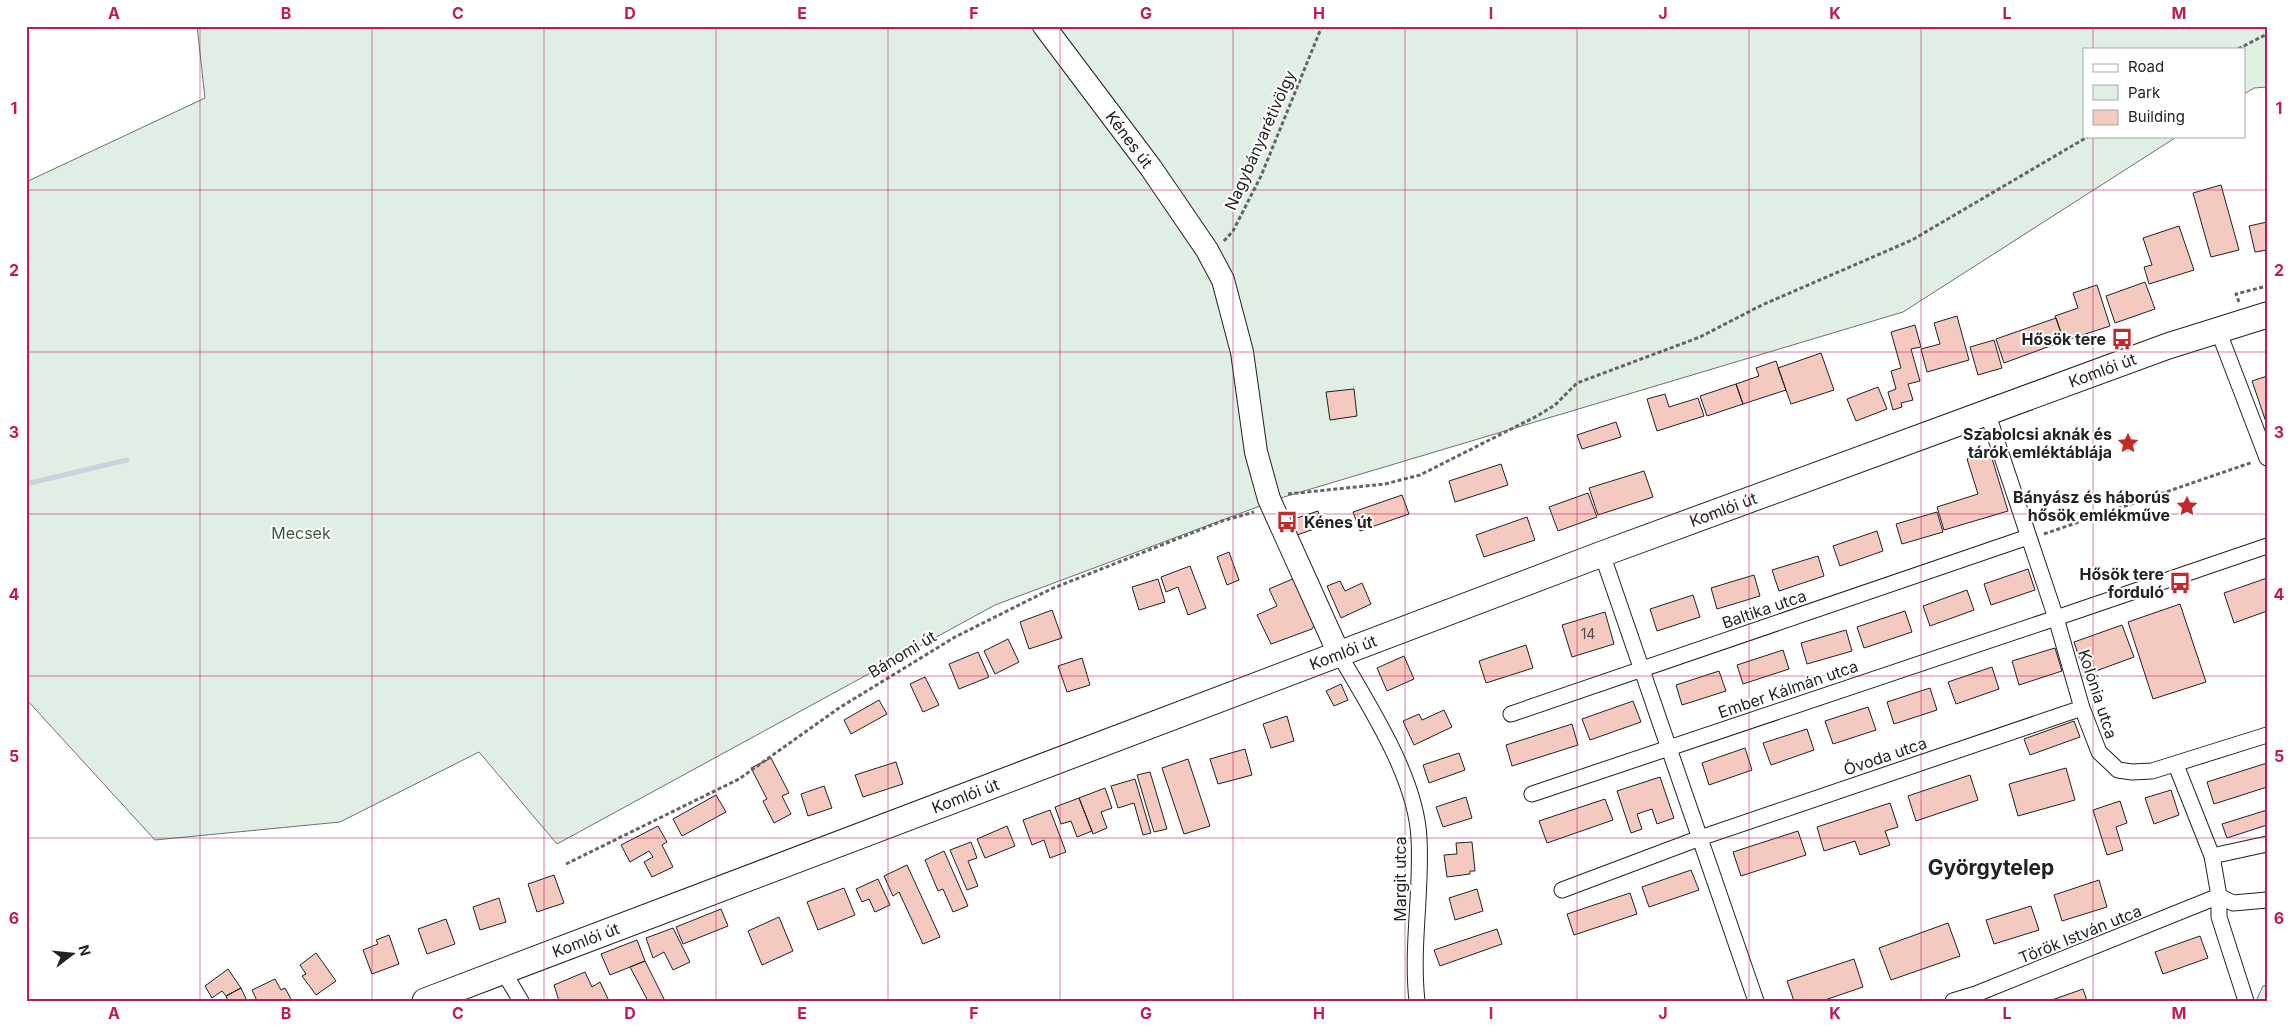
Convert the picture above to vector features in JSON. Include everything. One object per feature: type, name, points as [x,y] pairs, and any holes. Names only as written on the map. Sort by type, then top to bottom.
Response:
[{"type":"main road","name":"Komlói út","points":[[425,1001],[1602,554],[2168,346],[2267,315]]},
{"type":"street","name":"Kénes út","points":[[1044,26],[1151,168],[1210,257],[1223,280],[1242,352],[1256,452],[1270,503],[1339,654]]},
{"type":"street","points":[[2218,330],[2267,458]]},
{"type":"street","points":[[1986,412],[2056,618],[2267,546]]},
{"type":"street","name":"Baltika utca","points":[[1511,714],[2028,537]]},
{"type":"street","points":[[1602,554],[1643,668],[1668,748],[1756,1001]]},
{"type":"street","name":"Kolónia utca","points":[[2056,618],[2082,708],[2099,752],[2118,770],[2132,772],[2152,771],[2267,735]]},
{"type":"street","name":"Ember Kálmán utca","points":[[1532,794],[2056,618]]},
{"type":"street","name":"Margit utca","points":[[1339,654],[1391,746],[1411,797],[1419,836],[1419,902],[1414,970],[1418,1001]]},
{"type":"street","name":"Óvoda utca","points":[[1562,890],[1700,838],[2082,708]]},
{"type":"street","points":[[2176,765],[2212,856],[2220,896],[2219,917],[2246,1001]]},
{"type":"street","points":[[2212,856],[2267,844]]},
{"type":"street","points":[[2220,896],[2233,903],[2267,900]]},
{"type":"street","name":"Török István utca","points":[[1953,1001],[1976,994],[2220,896]]},
{"type":"street","points":[[503,971],[521,1001]]},
{"type":"path","name":"Nagybányarétivölgy","points":[[1210,257],[1233,231],[1261,176],[1322,26]]},
{"type":"path","points":[[2240,48],[2267,34]]},
{"type":"path","name":"Bánomi út","points":[[566,864],[740,779],[839,708],[954,636],[1051,589],[1300,492],[1385,484],[1420,475],[1555,405],[1577,383],[1700,337],[1762,304],[1912,240],[2086,138]]},
{"type":"path","points":[[2028,537],[2051,532],[2267,458]]},
{"type":"green space","name":"Mecsek","points":[[197,26],[2267,26],[2267,87],[2254,88],[2246,93],[2246,48],[2083,48],[2083,138],[2175,138],[1903,312],[1284,497],[995,605],[557,844],[479,752],[340,822],[155,840],[26,699],[26,182],[205,98]]},
{"type":"green space","points":[[2267,985],[2267,1001],[2256,1001],[2263,986]]},
{"type":"building","points":[[2221,185],[2239,250],[2211,257],[2193,193]]},
{"type":"building","points":[[2267,222],[2267,250],[2255,252],[2249,226]]},
{"type":"building","points":[[2179,226],[2194,270],[2149,284],[2144,267],[2152,265],[2143,238]]},
{"type":"building","points":[[2145,282],[2155,309],[2115,323],[2106,296]]},
{"type":"building","points":[[2097,285],[2110,326],[2064,341],[2055,316],[2078,308],[2073,293]]},
{"type":"building","points":[[1957,316],[1969,360],[1927,372],[1921,349],[1940,344],[1934,323]]},
{"type":"building","points":[[2056,318],[2064,341],[2004,363],[1996,339]]},
{"type":"building","points":[[1915,325],[1921,347],[1911,349],[1920,381],[1908,384],[1913,400],[1901,403],[1902,407],[1893,410],[1888,392],[1896,389],[1891,371],[1901,368],[1891,332]]},
{"type":"building","points":[[1994,340],[2002,368],[1978,375],[1970,347]]},
{"type":"building","points":[[1821,353],[1834,390],[1791,404],[1778,368]]},
{"type":"building","points":[[1776,361],[1786,390],[1743,404],[1736,384],[1759,376],[1756,368]]},
{"type":"building","points":[[2267,376],[2267,425],[2252,381]]},
{"type":"building","points":[[1736,384],[1743,404],[1707,416],[1700,396]]},
{"type":"building","points":[[1878,387],[1887,409],[1856,421],[1847,399]]},
{"type":"building","points":[[1354,389],[1357,416],[1330,420],[1326,392]]},
{"type":"building","points":[[1665,394],[1669,407],[1698,398],[1704,416],[1657,431],[1647,399]]},
{"type":"building","points":[[1616,422],[1621,437],[1582,449],[1577,435]]},
{"type":"building","points":[[1990,452],[2008,511],[1944,530],[1937,507],[1978,494],[1967,459]]},
{"type":"building","points":[[1501,464],[1508,485],[1455,502],[1449,481]]},
{"type":"building","points":[[1644,471],[1653,497],[1598,515],[1589,488]]},
{"type":"building","points":[[1588,493],[1597,517],[1558,531],[1549,507]]},
{"type":"building","points":[[1402,495],[1409,514],[1360,531],[1353,512]]},
{"type":"building","points":[[1318,511],[1323,526],[1297,535],[1291,520]]},
{"type":"building","points":[[1937,512],[1943,532],[1902,544],[1896,524]]},
{"type":"building","points":[[1527,517],[1535,540],[1484,557],[1476,535]]},
{"type":"building","points":[[1877,531],[1883,551],[1840,566],[1833,546]]},
{"type":"building","points":[[1229,552],[1239,580],[1227,585],[1217,557]]},
{"type":"building","points":[[1818,556],[1824,576],[1779,591],[1772,570]]},
{"type":"building","points":[[1190,566],[1206,608],[1188,615],[1178,587],[1166,592],[1161,577]]},
{"type":"building","points":[[2028,569],[2035,590],[1991,605],[1984,584]]},
{"type":"building","points":[[1754,575],[1760,596],[1717,609],[1711,588]]},
{"type":"building","points":[[1295,578],[1316,622],[1312,629],[1271,644],[1257,615],[1277,606],[1269,589]]},
{"type":"building","points":[[2267,578],[2267,611],[2234,623],[2224,593]]},
{"type":"building","points":[[1158,579],[1165,602],[1139,610],[1132,587]]},
{"type":"building","points":[[1340,581],[1345,591],[1362,583],[1371,604],[1341,618],[1327,586]]},
{"type":"building","points":[[1967,590],[1974,610],[1930,626],[1923,606]]},
{"type":"building","points":[[1693,595],[1700,617],[1657,631],[1650,609]]},
{"type":"building","points":[[2180,604],[2206,682],[2153,699],[2128,622]]},
{"type":"building","points":[[1052,610],[1062,638],[1029,649],[1020,622]]},
{"type":"building","points":[[1905,611],[1912,632],[1864,648],[1857,627]]},
{"type":"building","points":[[1605,612],[1614,644],[1572,657],[1562,625]]},
{"type":"building","points":[[2122,625],[2134,657],[2085,675],[2074,642]]},
{"type":"building","points":[[1846,630],[1852,651],[1807,664],[1801,643]]},
{"type":"building","points":[[1008,639],[1019,662],[995,674],[984,651]]},
{"type":"building","points":[[1526,645],[1533,668],[1486,683],[1479,661]]},
{"type":"building","points":[[2055,648],[2062,671],[2019,685],[2012,661]]},
{"type":"building","points":[[1783,650],[1789,669],[1743,684],[1737,665]]},
{"type":"building","points":[[978,652],[989,677],[959,689],[949,664]]},
{"type":"building","points":[[1404,656],[1414,679],[1387,691],[1377,668]]},
{"type":"building","points":[[1082,658],[1090,685],[1067,692],[1058,666]]},
{"type":"building","points":[[1992,667],[1999,689],[1956,704],[1948,682]]},
{"type":"building","points":[[1719,671],[1726,691],[1682,705],[1676,685]]},
{"type":"building","points":[[925,677],[939,705],[923,712],[910,684]]},
{"type":"building","points":[[1341,684],[1348,700],[1334,706],[1326,691]]},
{"type":"building","points":[[1930,688],[1937,710],[1894,724],[1887,702]]},
{"type":"building","points":[[879,700],[887,714],[851,734],[844,720]]},
{"type":"building","points":[[1633,701],[1641,722],[1590,740],[1582,719]]},
{"type":"building","points":[[1868,707],[1876,730],[1833,744],[1825,721]]},
{"type":"building","points":[[1444,710],[1452,727],[1414,745],[1403,721],[1419,714],[1422,720]]},
{"type":"building","points":[[1287,716],[1294,741],[1271,748],[1263,724]]},
{"type":"building","points":[[2074,721],[2080,737],[2030,755],[2024,739]]},
{"type":"building","points":[[1572,724],[1578,745],[1512,766],[1506,745]]},
{"type":"building","points":[[1807,729],[1814,750],[1771,765],[1763,743]]},
{"type":"building","points":[[1745,748],[1752,770],[1709,785],[1702,763]]},
{"type":"building","points":[[1245,749],[1252,775],[1218,784],[1210,759]]},
{"type":"building","points":[[1459,753],[1465,770],[1429,783],[1423,765]]},
{"type":"building","points":[[771,758],[789,793],[782,796],[791,814],[774,823],[763,801],[767,799],[751,768]]},
{"type":"building","points":[[1188,759],[1210,826],[1184,834],[1162,768]]},
{"type":"building","points":[[896,762],[903,784],[863,797],[855,775]]},
{"type":"building","points":[[2267,763],[2267,787],[2214,804],[2207,782]]},
{"type":"building","points":[[2066,768],[2075,800],[2018,816],[2009,784]]},
{"type":"building","points":[[1150,772],[1167,829],[1154,832],[1137,775]]},
{"type":"building","points":[[1970,775],[1978,800],[1916,821],[1908,796]]},
{"type":"building","points":[[1660,777],[1674,818],[1657,824],[1652,809],[1637,814],[1642,829],[1631,833],[1617,791]]},
{"type":"building","points":[[1135,779],[1151,833],[1143,835],[1134,803],[1118,808],[1111,786]]},
{"type":"building","points":[[824,786],[832,808],[808,816],[801,794]]},
{"type":"building","points":[[1105,788],[1112,808],[1101,812],[1107,828],[1093,834],[1079,798]]},
{"type":"building","points":[[2171,790],[2179,815],[2154,824],[2145,798]]},
{"type":"building","points":[[716,795],[726,812],[682,836],[673,819]]},
{"type":"building","points":[[1466,797],[1472,818],[1443,827],[1436,807]]},
{"type":"building","points":[[1079,798],[1092,831],[1077,837],[1071,821],[1061,824],[1055,807]]},
{"type":"building","points":[[1605,799],[1613,820],[1547,843],[1539,821]]},
{"type":"building","points":[[2120,801],[2127,823],[2116,827],[2123,850],[2107,855],[2093,810]]},
{"type":"building","points":[[1890,803],[1898,827],[1885,831],[1890,845],[1860,855],[1855,841],[1824,851],[1817,827]]},
{"type":"building","points":[[1050,810],[1066,852],[1050,858],[1044,840],[1032,845],[1023,820]]},
{"type":"building","points":[[2267,810],[2267,825],[2227,838],[2222,824]]},
{"type":"building","points":[[658,826],[667,842],[662,845],[673,867],[652,877],[644,862],[653,857],[649,851],[630,862],[621,845]]},
{"type":"building","points":[[1007,826],[1015,846],[985,858],[977,839]]},
{"type":"building","points":[[1798,831],[1806,855],[1741,876],[1733,852]]},
{"type":"building","points":[[971,842],[977,858],[968,861],[978,886],[967,890],[950,850]]},
{"type":"building","points":[[1472,842],[1475,871],[1470,871],[1470,874],[1447,877],[1444,855],[1457,854],[1456,843]]},
{"type":"building","points":[[944,851],[968,906],[953,912],[943,889],[938,891],[925,860]]},
{"type":"building","points":[[907,865],[940,937],[923,944],[899,892],[893,896],[884,876]]},
{"type":"building","points":[[1691,870],[1699,890],[1649,907],[1642,887]]},
{"type":"building","points":[[554,875],[564,903],[537,912],[528,884]]},
{"type":"building","points":[[878,879],[890,905],[875,912],[869,899],[862,902],[856,889]]},
{"type":"building","points":[[2099,880],[2107,907],[2062,921],[2054,895]]},
{"type":"building","points":[[844,888],[855,915],[818,930],[807,902]]},
{"type":"building","points":[[1477,889],[1483,911],[1455,920],[1449,898]]},
{"type":"building","points":[[1630,893],[1637,914],[1574,935],[1567,914]]},
{"type":"building","points":[[499,898],[506,922],[480,930],[473,907]]},
{"type":"building","points":[[2031,906],[2039,930],[1994,944],[1986,920]]},
{"type":"building","points":[[721,909],[728,926],[683,944],[676,927]]},
{"type":"building","points":[[779,917],[793,951],[762,965],[748,931]]},
{"type":"building","points":[[446,919],[455,944],[427,954],[418,929]]},
{"type":"building","points":[[1948,923],[1960,956],[1891,980],[1879,948]]},
{"type":"building","points":[[673,928],[690,962],[673,970],[664,952],[653,958],[646,938]]},
{"type":"building","points":[[1497,929],[1502,944],[1440,966],[1434,950]]},
{"type":"building","points":[[389,935],[399,964],[372,974],[363,950],[378,944],[376,940]]},
{"type":"building","points":[[2200,936],[2208,958],[2163,974],[2155,952]]},
{"type":"building","points":[[637,940],[645,961],[610,975],[601,954]]},
{"type":"building","points":[[316,953],[336,981],[316,995],[302,976],[306,974],[300,965]]},
{"type":"building","points":[[1854,959],[1863,987],[1822,1001],[1794,1001],[1787,981]]},
{"type":"building","points":[[645,961],[665,1001],[648,1001],[630,967]]},
{"type":"building","points":[[228,969],[241,988],[226,996],[222,991],[212,998],[205,986]]},
{"type":"building","points":[[585,972],[592,987],[600,982],[609,1001],[559,1001],[554,985]]},
{"type":"building","points":[[275,979],[281,990],[285,988],[292,1001],[257,1001],[252,990]]},
{"type":"building","points":[[241,988],[247,1001],[228,1001],[226,996]]},
{"type":"building","points":[[2083,989],[2087,1001],[2049,1001]]},
{"type":"waterway","points":[[26,484],[127,460]]},
{"type":"place","name":"Hősök tere","points":[[2122,339]]},
{"type":"place","name":"Szabolcsi aknák és tárók emléktáblája","points":[[2128,443]]},
{"type":"place","name":"Bányász és háborús hősök emlékműve","points":[[2187,506]]},
{"type":"place","name":"Kénes út","points":[[1287,522]]},
{"type":"place","name":"Hősök tere forduló","points":[[2180,583]]},
{"type":"district","name":"Györgytelep","points":[[1991,868]]}]
